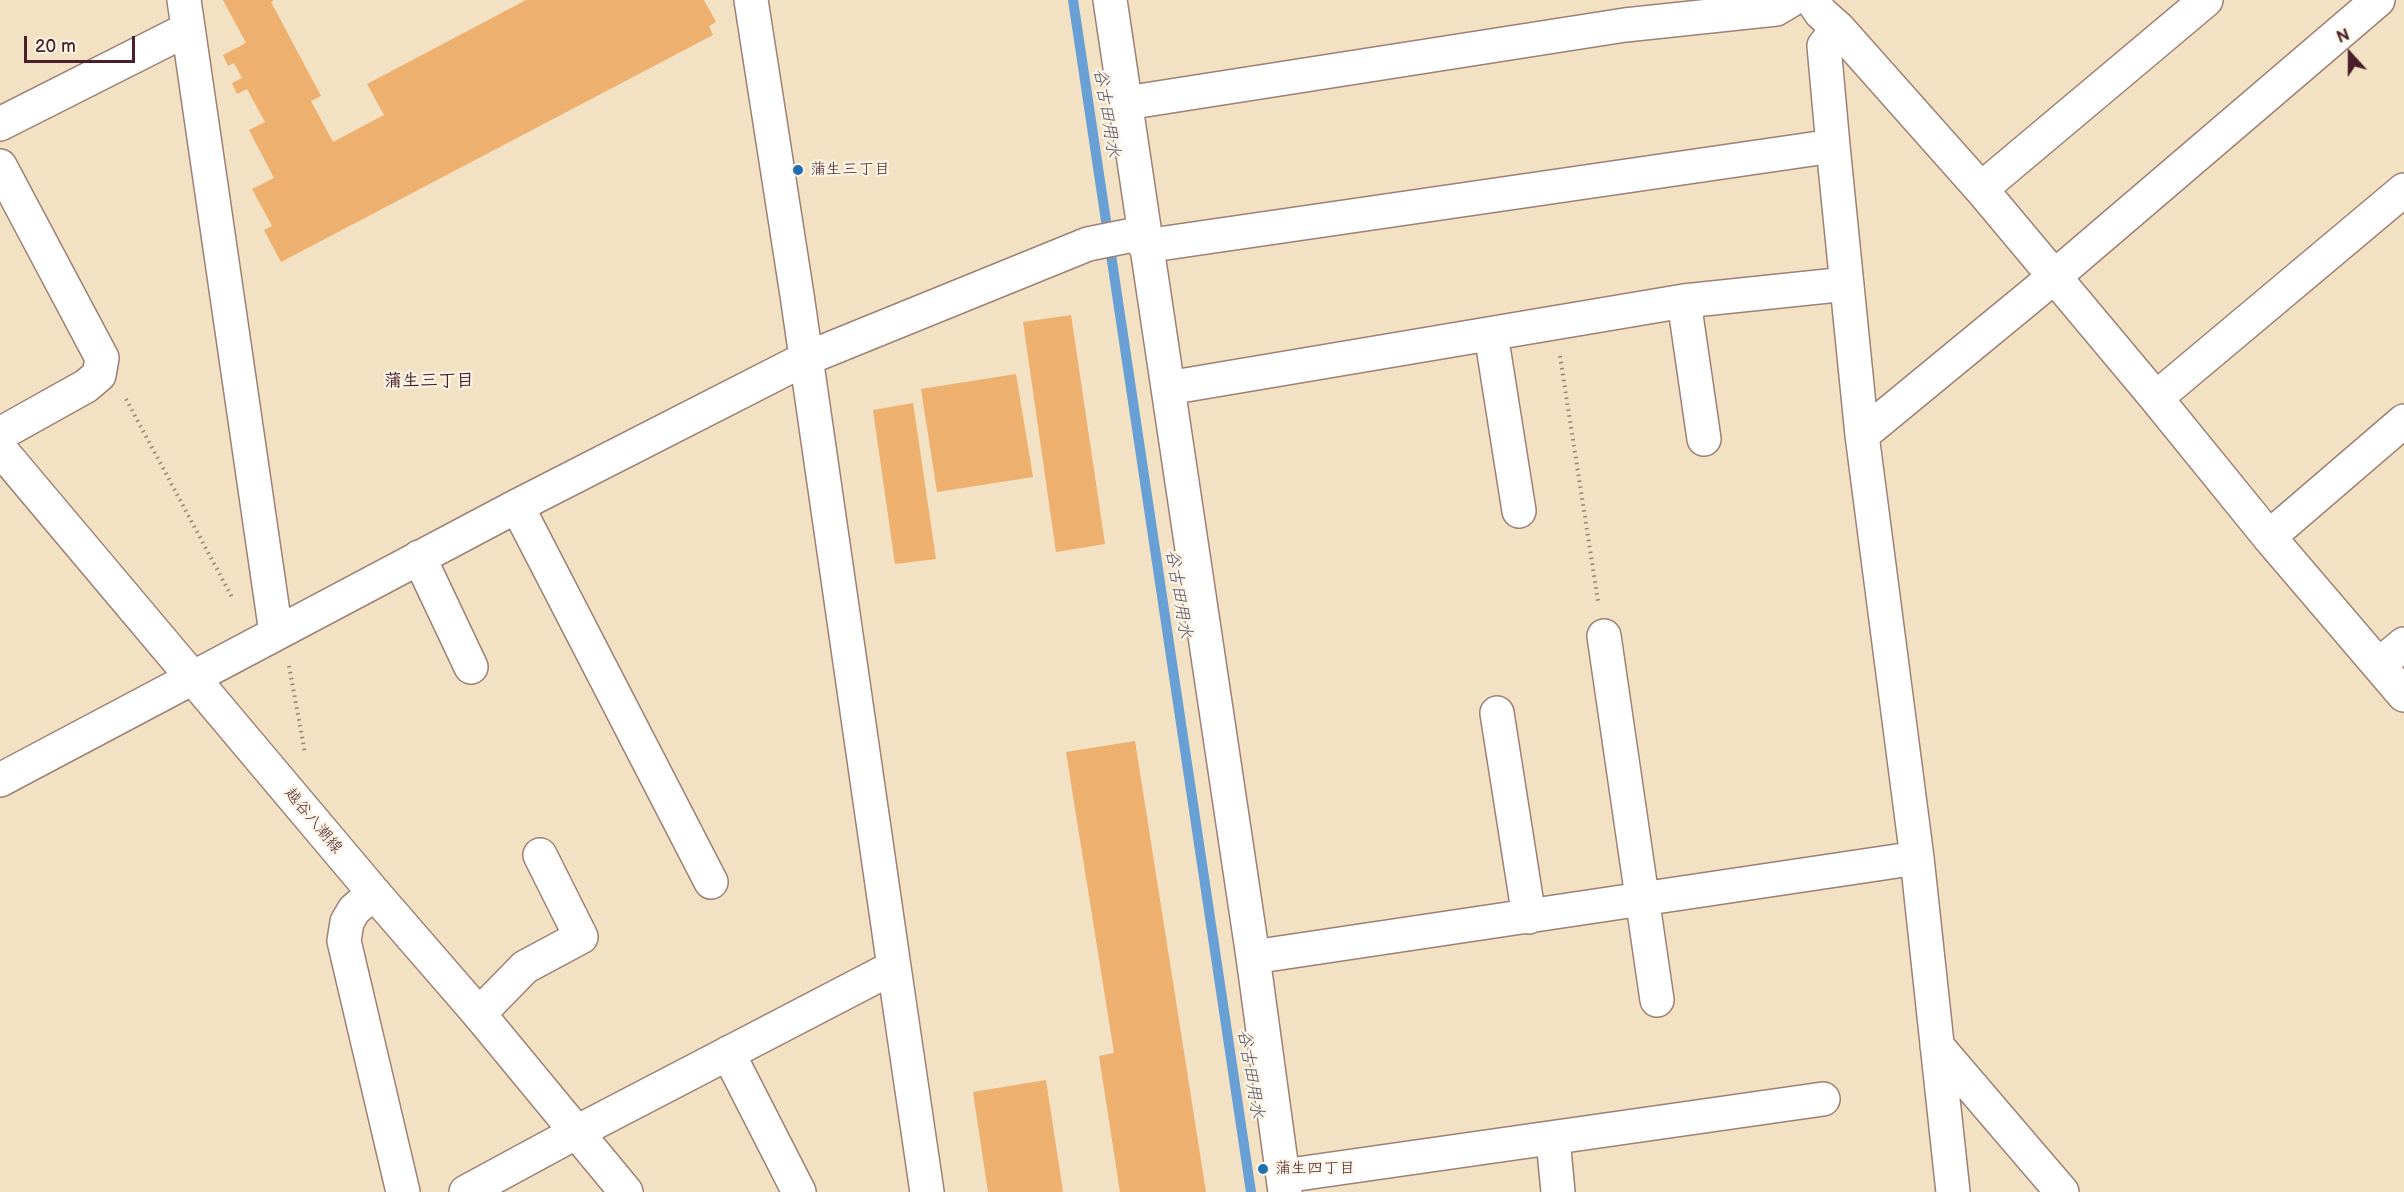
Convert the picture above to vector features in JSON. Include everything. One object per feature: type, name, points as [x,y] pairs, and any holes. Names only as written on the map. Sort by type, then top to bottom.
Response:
[{"type":"street","points":[[750,0],[927,1192]]},
{"type":"street","points":[[1110,0],[1253,957],[1284,1184],[1552,1139],[1823,1099]]},
{"type":"street","points":[[1126,103],[1623,13],[1776,9],[1791,0]]},
{"type":"street","points":[[1812,0],[1821,13],[1838,28],[1981,189],[2269,537],[2404,695]]},
{"type":"street","points":[[1981,189],[2206,0]]},
{"type":"street","points":[[1862,435],[2054,277],[2378,0]]},
{"type":"street","points":[[0,124],[186,15],[272,636]]},
{"type":"street","points":[[1838,28],[1824,46],[1833,146],[1862,435],[1917,858],[1953,1192]]},
{"type":"street","points":[[0,780],[419,557],[805,359],[1088,244],[1144,239],[1833,146]]},
{"type":"street","points":[[0,166],[102,358],[99,375],[86,386],[0,434]]},
{"type":"street","points":[[2156,398],[2404,190]]},
{"type":"street","points":[[1168,388],[1684,301],[1847,284]]},
{"type":"street","points":[[1684,301],[1704,439]]},
{"type":"street","points":[[1491,334],[1519,511]]},
{"type":"street","points":[[2269,537],[2404,421]]},
{"type":"street","name":"越谷八潮線","points":[[0,449],[374,893],[479,1014],[626,1192]]},
{"type":"street","points":[[517,506],[711,882]]},
{"type":"street","points":[[419,557],[471,667]]},
{"type":"street","points":[[1604,636],[1657,1000]]},
{"type":"street","points":[[2379,665],[2404,644]]},
{"type":"street","points":[[1497,713],[1529,917]]},
{"type":"street","points":[[479,1014],[525,967],[581,937],[540,855]]},
{"type":"street","points":[[1253,957],[1917,858]]},
{"type":"street","points":[[374,893],[354,910],[347,922],[344,941],[404,1192]]},
{"type":"street","points":[[466,1192],[894,967]]},
{"type":"street","points":[[1937,1046],[2062,1192]]},
{"type":"street","points":[[728,1053],[799,1192]]},
{"type":"street","points":[[1552,1139],[1558,1192]]},
{"type":"path","points":[[1555,323],[1604,636]]},
{"type":"path","points":[[99,375],[121,389],[272,636],[306,754]]},
{"type":"building","points":[[223,0],[274,0],[271,2],[321,96],[311,101],[333,142],[384,115],[367,84],[526,0],[704,0],[716,22],[709,26],[713,35],[281,262],[264,230],[272,226],[252,189],[274,178],[249,130],[265,122],[247,89],[237,94],[232,83],[242,78],[234,63],[228,66],[223,55],[246,43]]},
{"type":"building","points":[[1071,315],[1105,544],[1056,552],[1023,322]]},
{"type":"building","points":[[1016,374],[1033,477],[937,492],[921,389]]},
{"type":"building","points":[[913,403],[936,559],[895,564],[873,410]]},
{"type":"building","points":[[1135,741],[1206,1192],[1120,1192],[1099,1056],[1114,1053],[1066,752]]},
{"type":"building","points":[[1046,1080],[1063,1192],[988,1192],[973,1092]]},
{"type":"waterway","name":"谷古田用水","points":[[1073,0],[1251,1192]]},
{"type":"place","name":"蒲生三丁目","points":[[798,170]]},
{"type":"place","name":"蒲生四丁目","points":[[1263,1169]]},
{"type":"district","name":"蒲生三丁目","points":[[429,381]]}]
